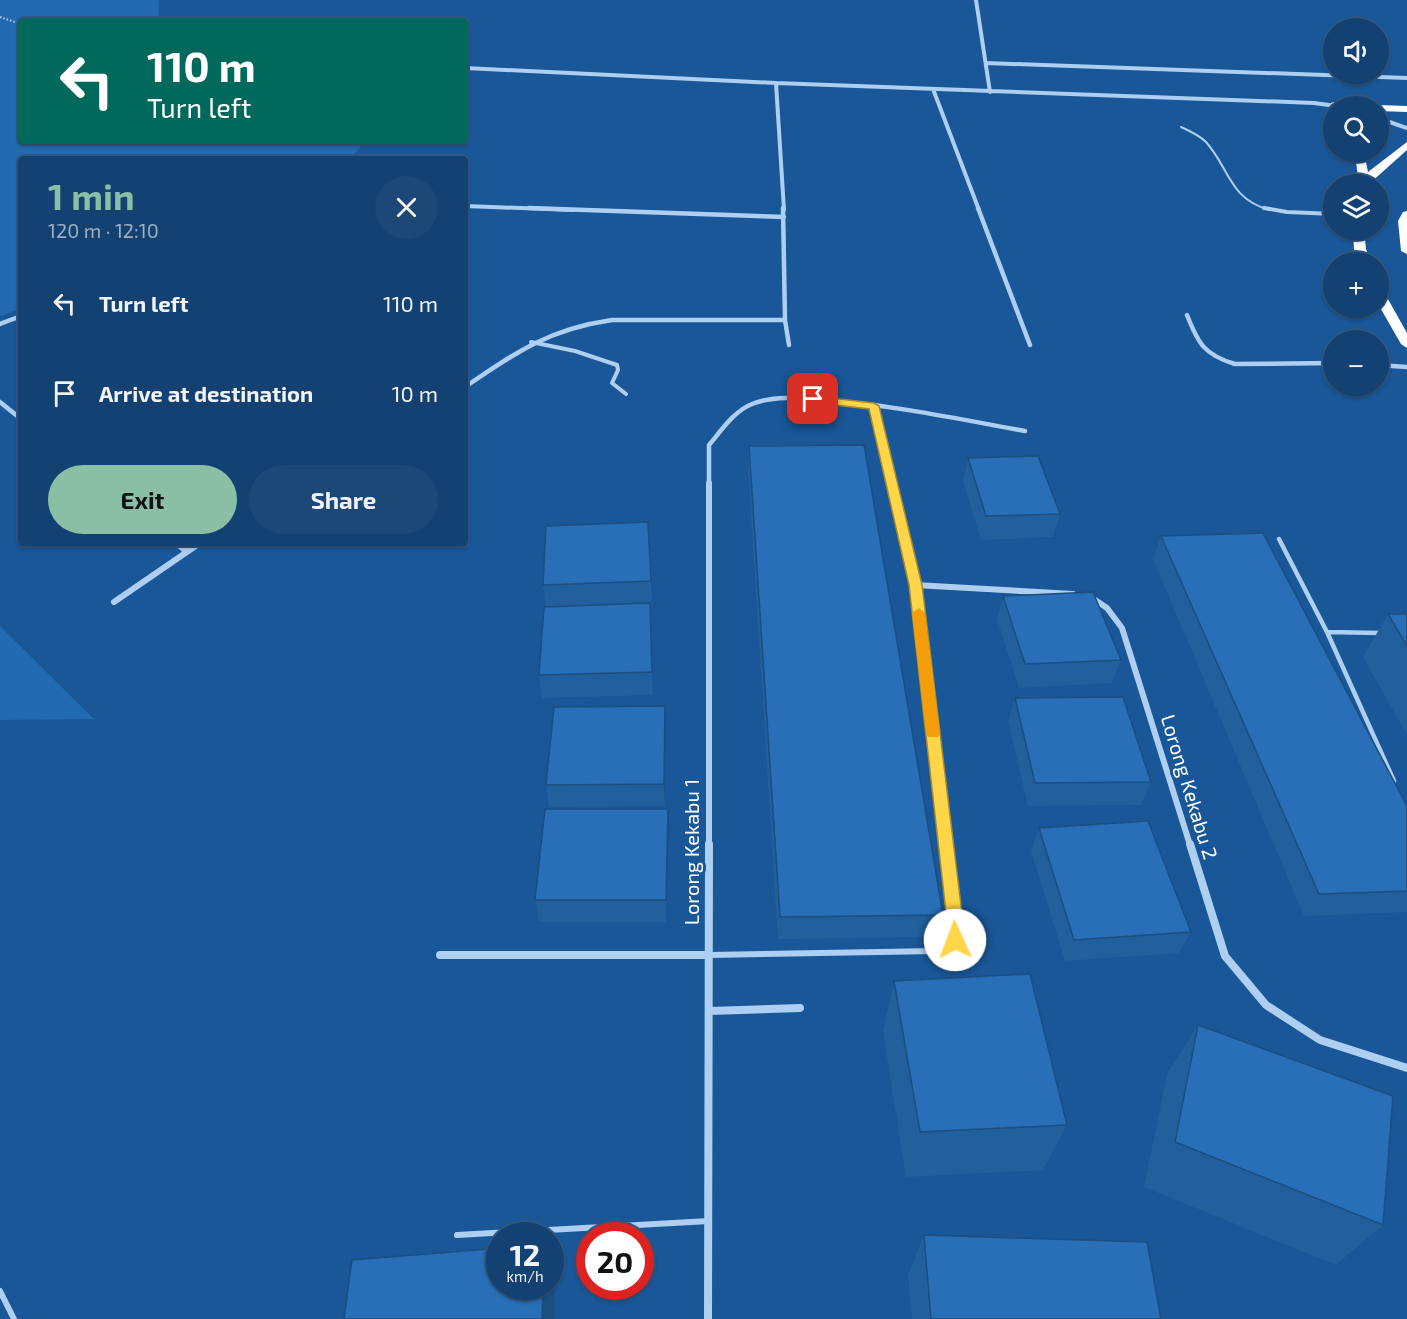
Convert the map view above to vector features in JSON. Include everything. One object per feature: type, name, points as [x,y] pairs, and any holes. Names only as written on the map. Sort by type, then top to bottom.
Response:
[{"type":"highway","points":[[1389,108],[1407,109]]},
{"type":"highway","points":[[1373,174],[1407,145]]},
{"type":"highway","points":[[1407,214],[1404,221],[1407,251]]},
{"type":"highway","points":[[1389,312],[1407,344]]},
{"type":"street","points":[[976,0],[990,92]]},
{"type":"street","points":[[986,63],[1407,78]]},
{"type":"street","points":[[468,68],[1323,105]]},
{"type":"street","points":[[776,83],[784,217],[785,321],[789,345]]},
{"type":"street","points":[[933,89],[1030,345]]},
{"type":"street","points":[[1389,122],[1407,128]]},
{"type":"street","points":[[468,206],[784,217]]},
{"type":"street","points":[[1187,315],[1199,346],[1207,354],[1221,361],[1235,364],[1323,363]]},
{"type":"street","points":[[0,324],[18,317]]},
{"type":"street","points":[[468,385],[531,342],[567,327],[612,320],[785,321]]},
{"type":"street","points":[[1389,366],[1407,367]]},
{"type":"street","name":"Lorong Kekabu 1","points":[[708,1319],[709,445],[729,422],[752,404],[776,398],[874,406]]},
{"type":"street","points":[[0,402],[18,417]]},
{"type":"street","points":[[874,406],[1025,431]]},
{"type":"street","points":[[180,546],[186,551]]},
{"type":"street","points":[[114,602],[195,546]]},
{"type":"street","points":[[915,585],[1079,594]]},
{"type":"street","name":"Lorong Kekabu 2","points":[[1087,596],[1107,608],[1122,628],[1225,956],[1266,1005],[1320,1040],[1407,1068]]},
{"type":"street","points":[[440,955],[709,956]]},
{"type":"street","points":[[709,1011],[800,1008]]},
{"type":"lane","points":[[1181,127],[1204,141],[1232,186],[1245,200],[1269,210],[1323,213]]},
{"type":"lane","points":[[531,342],[575,351],[617,365],[618,370],[612,383],[626,394]]},
{"type":"lane","points":[[709,956],[937,951],[948,948],[955,940],[956,930],[915,585],[874,406]]},
{"type":"lane","points":[[1279,539],[1327,632],[1398,790]]},
{"type":"lane","points":[[1327,632],[1384,633]]},
{"type":"lane","points":[[457,1235],[709,1221]]},
{"type":"lane","points":[[0,1291],[14,1319]]},
{"type":"path","points":[[0,17],[18,23]]},
{"type":"shaded area","points":[[0,0],[159,0],[158,18],[18,18],[18,144],[363,144],[353,156],[18,156],[18,310],[0,316]]},
{"type":"shaded area","points":[[0,626],[94,719],[0,720]]},
{"type":"building","points":[[864,445],[943,915],[780,917],[749,446]]},
{"type":"building","points":[[1038,456],[1060,514],[986,516],[968,458]]},
{"type":"building","points":[[648,522],[651,581],[543,585],[546,526]]},
{"type":"building","points":[[1263,533],[1407,806],[1407,891],[1319,894],[1161,536]]},
{"type":"building","points":[[1093,592],[1121,660],[1025,664],[1003,596]]},
{"type":"building","points":[[650,603],[652,672],[539,675],[544,607]]},
{"type":"building","points":[[1388,614],[1407,614],[1407,646]]},
{"type":"building","points":[[1123,697],[1151,782],[1035,783],[1015,698]]},
{"type":"building","points":[[665,706],[664,784],[546,785],[554,707]]},
{"type":"building","points":[[545,809],[668,809],[666,900],[535,900]]},
{"type":"building","points":[[1148,821],[1191,932],[1074,940],[1039,828]]},
{"type":"building","points":[[1030,974],[1067,1125],[920,1132],[894,981]]},
{"type":"building","points":[[1198,1025],[1393,1096],[1383,1225],[1175,1142]]},
{"type":"building","points":[[924,1235],[1147,1242],[1161,1319],[931,1319]]},
{"type":"building","points":[[486,1249],[486,1300],[543,1300],[542,1319],[344,1319],[352,1260]]},
{"type":"slow traffic","points":[[919,613],[933,733]]},
{"type":"route","points":[[813,399],[874,406],[915,585],[956,930],[955,940]]}]
